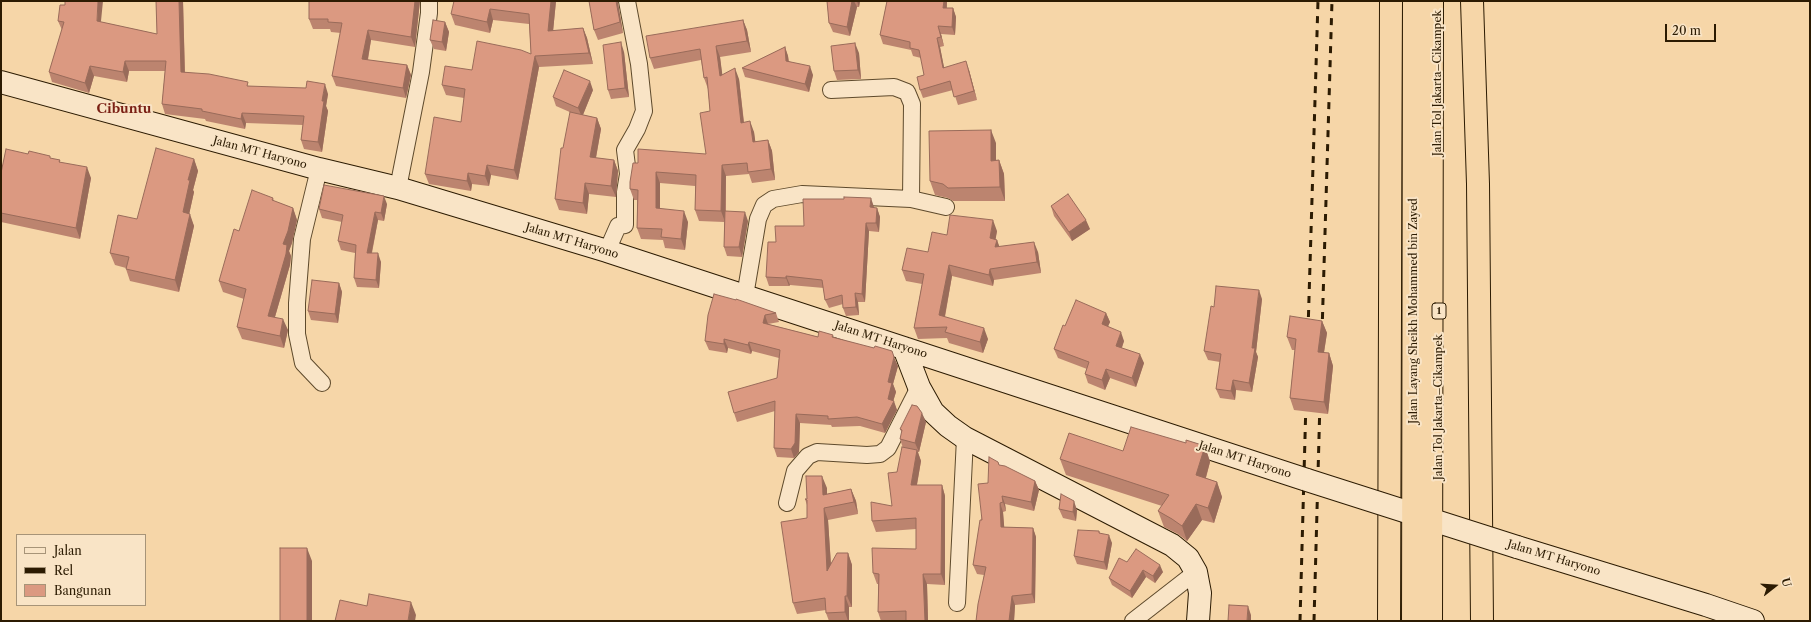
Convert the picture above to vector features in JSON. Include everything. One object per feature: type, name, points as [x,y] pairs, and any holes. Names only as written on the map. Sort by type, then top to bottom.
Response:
[{"type":"highway","points":[[1389,621],[1391,1]]},
{"type":"highway","name":"Jalan Layang Sheikh Mohammed bin Zayed","points":[[1413,621],[1414,1]]},
{"type":"highway","name":"Jalan Layang Sheikh Mohammed bin Zayed","points":[[1430,621],[1432,1]]},
{"type":"highway","name":"Jalan Tol Jakarta–Cikampek","points":[[1437,1],[1441,621]]},
{"type":"highway","points":[[1472,1],[1478,184],[1482,621]]},
{"type":"main road","name":"Jalan MT Haryono","points":[[1,82],[319,169],[398,188],[607,252],[1307,480],[1753,621]]},
{"type":"main road","points":[[904,348],[919,387],[933,412],[948,426],[965,438],[1172,545],[1188,558],[1196,572],[1200,593],[1198,621]]},
{"type":"street","points":[[398,188],[421,72],[429,13],[429,1]]},
{"type":"street","points":[[607,252],[618,226],[625,225],[625,192],[628,174],[625,150],[637,129],[644,111],[639,64],[627,1]]},
{"type":"street","points":[[831,90],[894,87],[907,92],[912,104],[911,199]]},
{"type":"street","points":[[319,169],[302,239],[296,334],[303,363],[322,383]]},
{"type":"street","points":[[745,296],[758,219],[764,205],[773,199],[802,194],[911,199],[946,207]]},
{"type":"street","points":[[787,503],[795,471],[808,456],[817,452],[867,455],[880,454],[888,448],[919,387]]},
{"type":"street","points":[[957,603],[965,438]]},
{"type":"street","points":[[1133,621],[1196,572]]},
{"type":"building","points":[[65,1],[98,1],[97,21],[157,34],[156,1],[179,1],[181,72],[209,74],[248,82],[247,86],[306,88],[307,81],[325,84],[318,142],[301,140],[304,116],[242,113],[241,119],[202,111],[202,109],[162,104],[166,61],[125,61],[123,72],[90,66],[85,83],[49,72],[64,22],[58,21],[60,5],[65,5]]},
{"type":"building","points":[[309,1],[415,1],[411,37],[368,30],[362,59],[407,65],[403,88],[332,76],[342,23],[328,22],[328,19],[309,19]]},
{"type":"building","points":[[454,1],[551,1],[548,31],[583,28],[589,53],[535,56],[514,170],[487,165],[485,176],[468,173],[467,181],[425,174],[434,117],[461,122],[465,89],[442,85],[445,66],[472,70],[477,41],[521,50],[531,54],[529,14],[490,9],[487,22],[451,14]]},
{"type":"building","points":[[589,1],[616,1],[620,22],[594,30]]},
{"type":"building","points":[[827,1],[852,1],[847,27],[829,23]]},
{"type":"building","points":[[887,1],[944,1],[943,8],[953,8],[952,27],[938,26],[941,37],[937,38],[943,68],[966,61],[974,91],[954,97],[950,81],[920,90],[917,77],[924,75],[919,50],[910,48],[910,42],[880,35]]},
{"type":"building","points":[[433,20],[445,22],[442,42],[430,40]]},
{"type":"building","points":[[743,20],[747,41],[716,46],[720,76],[735,68],[741,123],[750,121],[753,142],[768,140],[771,169],[748,172],[747,163],[722,165],[721,211],[695,210],[696,175],[656,172],[656,208],[684,211],[681,239],[661,237],[662,229],[637,228],[638,190],[630,189],[630,182],[633,163],[638,163],[638,149],[706,154],[700,113],[710,111],[707,77],[704,78],[700,49],[650,58],[646,36]]},
{"type":"building","points":[[621,42],[625,88],[608,90],[603,45]]},
{"type":"building","points":[[855,43],[858,70],[834,71],[831,46]]},
{"type":"building","points":[[785,47],[786,61],[810,66],[805,84],[742,68]]},
{"type":"building","points":[[564,70],[590,81],[578,108],[553,97]]},
{"type":"building","points":[[570,112],[597,118],[590,157],[614,160],[611,186],[585,183],[583,203],[555,199],[561,148],[563,148]]},
{"type":"building","points":[[991,130],[991,161],[999,160],[1000,187],[948,188],[943,184],[930,181],[929,131]]},
{"type":"building","points":[[156,148],[194,159],[188,180],[190,180],[183,212],[190,214],[175,280],[126,269],[129,257],[110,253],[118,215],[137,219]]},
{"type":"building","points":[[6,149],[28,154],[29,151],[50,156],[50,158],[60,160],[59,162],[87,167],[76,228],[1,213],[1,173]]},
{"type":"building","points":[[324,185],[384,196],[381,213],[375,212],[367,253],[378,253],[376,280],[354,278],[356,245],[338,241],[343,215],[319,209]]},
{"type":"building","points":[[252,190],[293,208],[288,231],[283,244],[287,245],[286,254],[268,316],[283,319],[280,336],[237,327],[246,289],[219,281],[234,229],[239,231]]},
{"type":"building","points":[[1068,194],[1086,220],[1069,232],[1051,206]]},
{"type":"building","points":[[844,197],[871,198],[870,207],[877,208],[876,223],[866,223],[862,294],[855,293],[856,307],[843,308],[842,295],[825,300],[822,280],[786,276],[786,278],[766,277],[768,242],[776,242],[775,226],[804,226],[803,199],[844,199]]},
{"type":"building","points":[[725,211],[745,212],[739,247],[724,247]]},
{"type":"building","points":[[950,215],[993,220],[990,238],[997,240],[995,247],[1034,242],[1037,262],[990,269],[989,275],[949,265],[939,315],[984,328],[980,342],[945,332],[947,327],[914,328],[924,274],[902,270],[907,248],[928,252],[932,232],[947,235]]},
{"type":"building","points":[[312,280],[339,283],[335,314],[308,311]]},
{"type":"building","points":[[1216,286],[1259,290],[1252,348],[1255,348],[1249,383],[1233,380],[1231,391],[1216,389],[1221,354],[1204,351],[1211,306],[1214,307]]},
{"type":"building","points":[[714,294],[736,299],[776,313],[765,315],[763,323],[818,337],[819,331],[833,335],[832,337],[892,351],[894,357],[888,382],[892,383],[888,399],[894,401],[882,424],[857,417],[828,419],[828,416],[796,414],[795,443],[791,449],[774,448],[775,401],[734,413],[728,392],[777,378],[780,350],[749,342],[748,345],[724,339],[724,344],[705,341],[708,315]]},
{"type":"building","points":[[1076,300],[1106,313],[1102,324],[1121,332],[1116,346],[1140,354],[1132,378],[1106,369],[1102,380],[1085,374],[1089,362],[1054,349],[1063,325],[1065,326]]},
{"type":"building","points":[[1290,316],[1322,321],[1318,352],[1329,353],[1324,402],[1290,398],[1296,339],[1287,337]]},
{"type":"building","points":[[912,405],[917,406],[922,413],[915,443],[900,439],[902,430],[900,429]]},
{"type":"building","points":[[1131,427],[1186,443],[1186,440],[1205,446],[1196,475],[1217,482],[1208,508],[1196,504],[1182,526],[1158,511],[1169,495],[1060,459],[1069,433],[1123,451]]},
{"type":"building","points":[[902,447],[917,450],[911,485],[942,485],[941,574],[923,574],[925,621],[906,621],[906,611],[878,612],[879,574],[873,573],[872,548],[916,549],[916,518],[872,521],[871,502],[892,506],[888,473],[897,472]]},
{"type":"building","points":[[989,457],[998,462],[999,465],[1005,466],[1035,481],[1031,502],[1002,496],[1003,502],[1000,503],[1001,527],[1033,528],[1032,594],[1012,596],[1009,621],[976,621],[986,567],[973,565],[980,520],[982,520],[978,484],[988,483]]},
{"type":"building","points":[[806,476],[822,476],[823,495],[851,489],[854,502],[824,508],[827,571],[837,553],[848,553],[845,612],[826,613],[825,598],[793,603],[781,522],[807,518],[807,500],[805,499],[807,499]]},
{"type":"building","points":[[1061,494],[1074,501],[1073,512],[1059,509]]},
{"type":"building","points":[[1078,530],[1099,531],[1099,533],[1109,535],[1104,562],[1074,556]]},
{"type":"building","points":[[280,548],[307,548],[307,621],[280,621]]},
{"type":"building","points":[[1136,549],[1160,565],[1153,576],[1143,570],[1130,591],[1109,578],[1119,558],[1127,562]]},
{"type":"building","points":[[369,594],[411,602],[408,621],[335,621],[340,600],[367,606]]},
{"type":"building","points":[[1229,605],[1248,606],[1247,621],[1228,621]]},
{"type":"railway","points":[[1308,331],[1318,1]]},
{"type":"railway","points":[[1322,333],[1332,1]]},
{"type":"railway","points":[[1300,621],[1306,401]]},
{"type":"railway","points":[[1314,621],[1320,401]]},
{"type":"district","name":"Cibuntu","points":[[124,109]]}]
